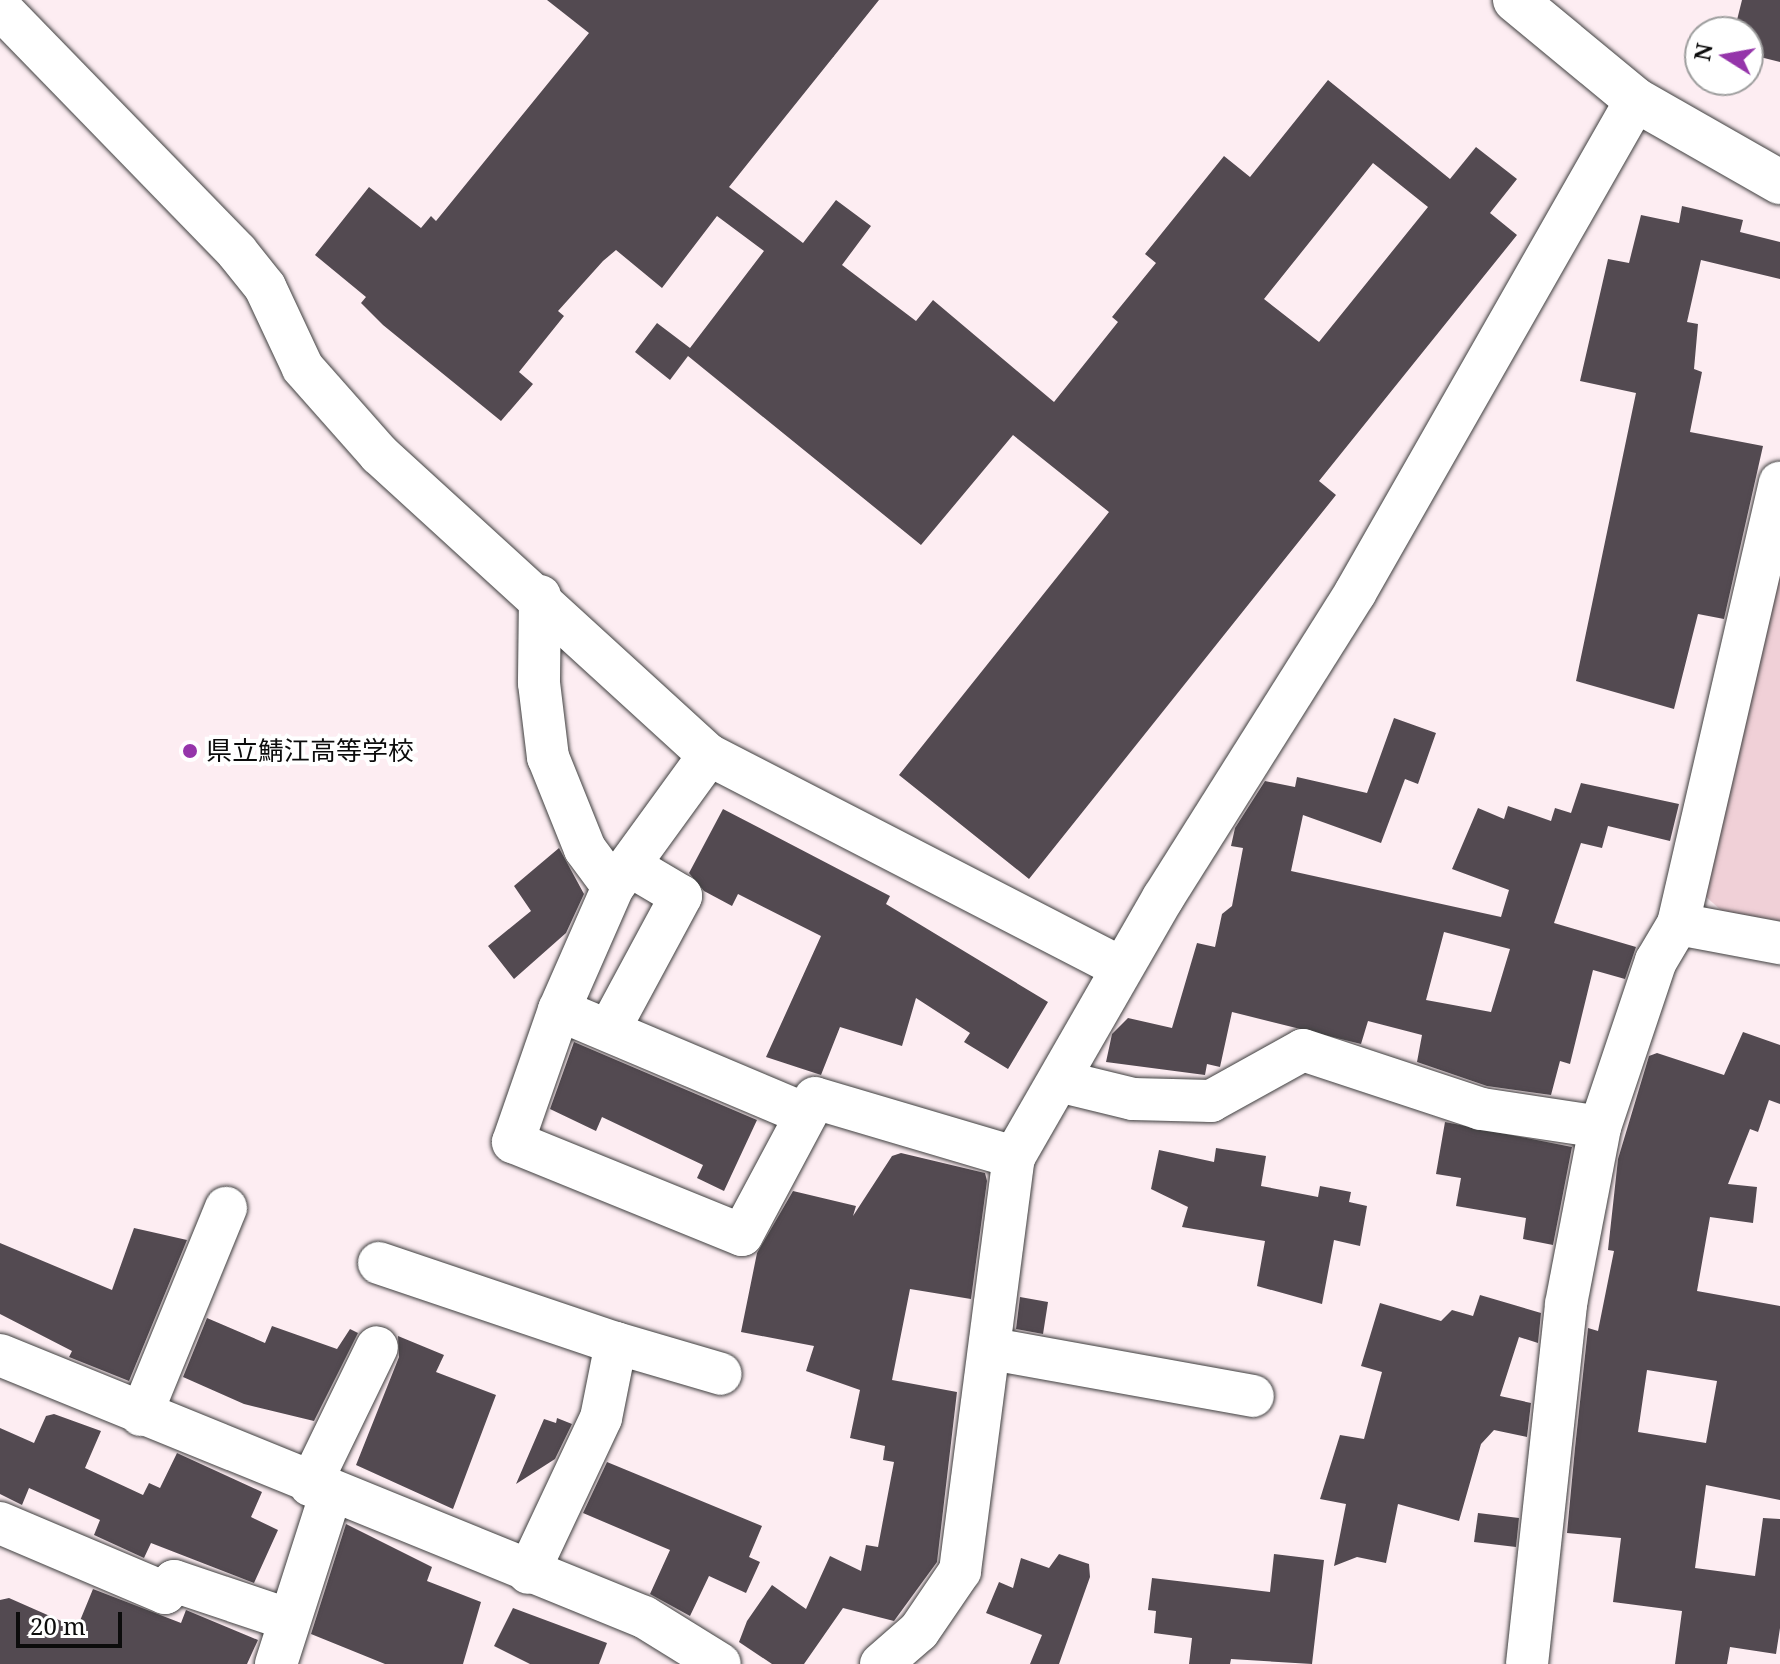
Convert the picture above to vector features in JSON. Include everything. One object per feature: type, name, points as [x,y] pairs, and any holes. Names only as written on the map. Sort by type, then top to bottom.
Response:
[{"type":"street","points":[[1515,0],[1636,100],[1780,182]]},
{"type":"street","points":[[0,8],[237,252],[265,287],[303,368],[379,454],[540,596],[709,755],[1121,968]]},
{"type":"street","points":[[881,1664],[919,1631],[960,1571],[992,1349],[1014,1157],[1121,968],[1355,593],[1636,100]]},
{"type":"street","points":[[1527,1664],[1566,1304],[1600,1127],[1656,961],[1678,924],[1780,483]]},
{"type":"street","points":[[540,596],[539,683],[548,757],[585,849],[622,877],[681,896],[610,1028]]},
{"type":"street","points":[[709,755],[622,877],[559,1010],[513,1142],[742,1235],[815,1098],[1014,1157]]},
{"type":"street","points":[[1678,924],[1780,943]]},
{"type":"street","points":[[559,1010],[610,1028],[805,1114]]},
{"type":"street","points":[[1059,1081],[1133,1099],[1211,1101],[1303,1050],[1481,1109],[1600,1127]]},
{"type":"street","points":[[141,1415],[226,1208]]},
{"type":"street","points":[[379,1263],[616,1343],[721,1374]]},
{"type":"street","points":[[528,1573],[601,1418],[616,1343]]},
{"type":"street","points":[[276,1664],[320,1489],[377,1347]]},
{"type":"street","points":[[992,1349],[1253,1396]]},
{"type":"street","points":[[2,1360],[644,1617],[720,1664]]},
{"type":"street","points":[[0,1523],[159,1607],[174,1581],[287,1619]]},
{"type":"shaded area","points":[[1780,562],[1780,921],[1722,911],[1704,895]]},
{"type":"building","points":[[547,0],[879,0],[729,187],[803,243],[836,200],[871,226],[842,265],[916,321],[933,300],[1054,402],[1118,322],[1112,317],[1156,263],[1145,254],[1224,156],[1250,177],[1328,80],[1450,179],[1476,147],[1517,179],[1490,213],[1517,235],[1319,481],[1336,495],[1029,879],[899,775],[1109,512],[1013,435],[921,545],[688,356],[670,380],[635,352],[657,323],[690,348],[764,251],[717,216],[662,288],[616,250],[603,261],[558,311],[564,316],[519,372],[533,384],[501,421],[383,325],[361,303],[366,297],[315,255],[369,187],[421,228],[431,216],[436,221],[589,33]],"holes":[[[1373,163],[1428,207],[1319,342],[1264,299]]]},
{"type":"building","points":[[1742,0],[1780,0],[1780,62],[1764,58],[1764,16],[1738,16]]},
{"type":"building","points":[[1682,206],[1743,220],[1740,232],[1780,242],[1780,279],[1701,260],[1687,322],[1698,324],[1694,369],[1702,372],[1690,432],[1763,446],[1724,619],[1698,614],[1674,709],[1576,681],[1636,393],[1580,381],[1608,259],[1629,263],[1641,215],[1679,223]]},
{"type":"building","points":[[1394,718],[1436,733],[1418,784],[1405,779],[1381,843],[1303,815],[1291,871],[1501,917],[1509,890],[1452,869],[1478,808],[1504,819],[1508,806],[1551,821],[1555,808],[1571,813],[1581,783],[1679,804],[1670,841],[1608,826],[1602,848],[1581,843],[1554,923],[1636,947],[1625,979],[1593,970],[1570,1064],[1560,1061],[1551,1095],[1487,1086],[1417,1062],[1422,1035],[1368,1021],[1361,1044],[1232,1012],[1220,1067],[1207,1064],[1205,1075],[1106,1062],[1112,1034],[1128,1018],[1172,1028],[1197,943],[1215,947],[1222,914],[1232,906],[1243,848],[1231,846],[1235,828],[1265,781],[1295,787],[1297,777],[1367,793]],"holes":[[[1444,932],[1510,949],[1491,1012],[1426,1000]]]},
{"type":"building","points":[[723,809],[890,896],[886,904],[1048,1002],[1008,1069],[964,1042],[970,1033],[916,998],[902,1046],[840,1027],[821,1075],[766,1057],[821,936],[738,894],[732,906],[704,891],[689,873]]},
{"type":"building","points":[[559,848],[584,894],[566,933],[514,979],[488,946],[531,911],[514,886]]},
{"type":"building","points":[[1743,1032],[1780,1045],[1780,1104],[1769,1100],[1758,1132],[1750,1129],[1728,1184],[1757,1187],[1753,1223],[1710,1217],[1697,1291],[1780,1306],[1780,1500],[1706,1485],[1695,1568],[1755,1576],[1763,1518],[1780,1519],[1780,1628],[1776,1654],[1730,1647],[1727,1664],[1675,1664],[1682,1611],[1613,1602],[1621,1538],[1567,1533],[1588,1328],[1598,1331],[1614,1251],[1608,1250],[1618,1159],[1649,1056],[1657,1053],[1724,1075]],"holes":[[[1647,1370],[1717,1381],[1706,1443],[1638,1432]]]},
{"type":"building","points":[[574,1042],[757,1120],[724,1191],[697,1178],[703,1165],[602,1117],[596,1131],[550,1109]]},
{"type":"building","points":[[1445,1122],[1572,1147],[1553,1245],[1523,1239],[1526,1218],[1456,1206],[1461,1178],[1436,1174]]},
{"type":"building","points":[[1216,1148],[1266,1156],[1261,1186],[1318,1197],[1320,1186],[1351,1192],[1349,1202],[1367,1206],[1360,1246],[1334,1240],[1322,1304],[1257,1286],[1265,1241],[1182,1227],[1188,1207],[1151,1189],[1159,1150],[1214,1162]]},
{"type":"building","points":[[901,1153],[985,1173],[987,1181],[971,1299],[910,1289],[892,1380],[957,1392],[937,1562],[894,1621],[843,1608],[804,1664],[772,1664],[739,1642],[747,1621],[772,1585],[806,1609],[830,1556],[861,1571],[866,1545],[878,1547],[894,1462],[883,1460],[885,1446],[850,1438],[860,1390],[806,1371],[814,1346],[741,1332],[757,1253],[793,1191],[856,1206],[853,1216],[892,1156]]},
{"type":"building","points":[[134,1228],[187,1240],[129,1381],[69,1357],[72,1351],[0,1314],[0,1243],[112,1290]]},
{"type":"building","points":[[1480,1295],[1541,1313],[1538,1343],[1519,1337],[1500,1396],[1531,1403],[1527,1437],[1494,1430],[1481,1444],[1459,1521],[1398,1504],[1386,1563],[1357,1557],[1334,1566],[1346,1504],[1320,1499],[1340,1435],[1364,1439],[1382,1372],[1361,1366],[1380,1303],[1441,1321],[1452,1310],[1473,1316]]},
{"type":"building","points":[[1020,1297],[1048,1302],[1043,1334],[1016,1329]]},
{"type":"building","points":[[207,1318],[265,1343],[272,1326],[337,1349],[350,1329],[358,1333],[314,1421],[244,1404],[183,1377]]},
{"type":"building","points":[[398,1336],[444,1355],[436,1372],[496,1395],[453,1509],[356,1465],[399,1357]]},
{"type":"building","points":[[54,1414],[101,1431],[85,1468],[143,1495],[149,1483],[160,1488],[177,1453],[262,1492],[251,1517],[278,1530],[254,1583],[151,1543],[144,1558],[94,1535],[100,1520],[29,1488],[22,1505],[0,1494],[0,1428],[34,1443],[46,1416]]},
{"type":"building","points":[[557,1418],[572,1424],[555,1459],[516,1484],[544,1419],[556,1423]]},
{"type":"building","points":[[607,1462],[762,1526],[749,1557],[760,1562],[746,1593],[709,1576],[690,1616],[650,1594],[670,1550],[583,1513]]},
{"type":"building","points":[[1478,1513],[1519,1518],[1516,1547],[1474,1542]]},
{"type":"building","points":[[346,1524],[432,1567],[427,1581],[481,1602],[463,1664],[385,1664],[311,1634]]},
{"type":"building","points":[[1059,1554],[1089,1564],[1090,1577],[1059,1664],[1030,1664],[1042,1635],[986,1613],[999,1582],[1013,1588],[1021,1558],[1049,1568]]},
{"type":"building","points":[[1274,1554],[1324,1560],[1312,1664],[1231,1659],[1230,1664],[1189,1664],[1192,1638],[1154,1633],[1156,1611],[1148,1610],[1152,1578],[1270,1592]]},
{"type":"building","points":[[93,1589],[181,1623],[186,1610],[258,1640],[247,1664],[0,1664],[0,1600],[9,1598],[77,1628]]},
{"type":"building","points":[[513,1608],[607,1643],[599,1664],[530,1664],[494,1646]]},
{"type":"place","name":"県立鯖江高等学校","points":[[190,751]]}]
